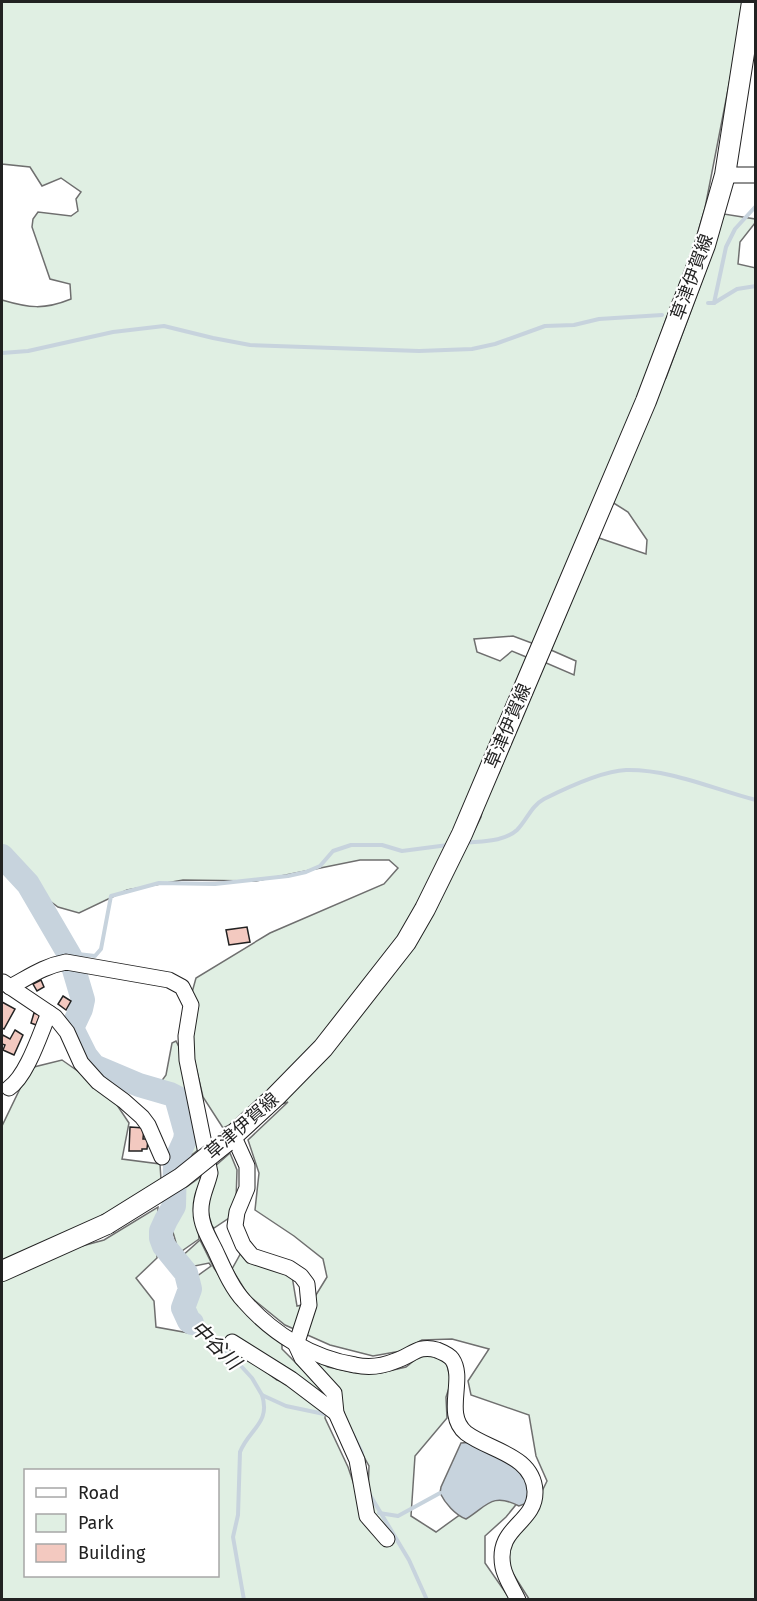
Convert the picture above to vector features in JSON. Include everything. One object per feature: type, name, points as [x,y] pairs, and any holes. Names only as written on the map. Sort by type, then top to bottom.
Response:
[{"type":"main road","name":"草津伊賀線","points":[[2,1271],[107,1224],[180,1178],[230,1138],[275,1097],[323,1048],[406,942],[462,834],[646,401],[705,245],[725,176],[752,2]]},
{"type":"street","points":[[725,176],[756,175]]},
{"type":"street","points":[[5,984],[50,965],[73,963],[169,980],[182,987],[191,1005],[186,1036],[187,1060],[210,1173],[207,1186],[201,1196],[201,1214],[224,1270],[243,1300],[271,1326],[296,1345],[326,1359],[358,1366],[380,1366],[427,1347],[443,1352],[452,1359],[456,1371],[457,1420],[465,1432],[526,1466],[533,1479],[535,1494],[532,1507],[506,1538],[502,1550],[504,1569],[518,1599]]},
{"type":"street","points":[[5,984],[54,1017],[67,1032],[81,1063],[98,1082],[142,1117],[162,1157]]},
{"type":"street","points":[[9,1088],[14,1085],[23,1071],[49,1013]]},
{"type":"street","points":[[230,1138],[247,1166],[247,1188],[237,1212],[236,1226],[243,1245],[252,1256],[289,1268],[301,1276],[307,1284],[309,1305],[296,1345],[302,1358],[334,1393],[336,1413],[357,1460],[367,1516],[387,1539]]},
{"type":"street","points":[[232,1342],[291,1378],[336,1413]]},
{"type":"green space","points":[[2,2],[745,2],[705,208],[690,259],[656,348],[655,392],[666,378],[709,262],[724,214],[755,219],[755,223],[740,242],[738,264],[756,268],[755,1599],[529,1599],[510,1569],[508,1543],[524,1528],[547,1481],[536,1456],[529,1415],[471,1395],[468,1381],[489,1349],[452,1339],[422,1340],[401,1351],[373,1356],[330,1345],[285,1325],[248,1295],[232,1269],[242,1251],[292,1276],[297,1306],[311,1303],[327,1277],[323,1259],[255,1210],[259,1173],[248,1140],[288,1102],[253,1114],[223,1128],[203,1097],[191,1046],[191,996],[196,978],[270,933],[384,884],[398,868],[389,860],[360,860],[256,881],[183,880],[127,890],[79,913],[58,907],[11,872],[2,868],[2,300],[36,307],[53,305],[71,299],[70,284],[50,279],[32,227],[33,219],[38,212],[71,216],[78,211],[76,199],[81,192],[61,178],[42,186],[30,167],[2,164]],"holes":[[[612,502],[628,512],[647,540],[646,554],[599,538],[551,650],[576,661],[574,675],[544,662],[499,773],[487,788],[481,817],[423,930],[531,659],[512,651],[500,661],[477,652],[474,639],[513,636],[537,645],[550,617],[559,580],[578,571]]]},
{"type":"green space","points":[[176,1041],[182,1053],[187,1081],[185,1093],[202,1147],[181,1163],[179,1123],[173,1100],[158,1086],[166,1075],[172,1043]]},
{"type":"green space","points":[[62,1060],[109,1093],[129,1123],[122,1159],[160,1164],[161,1180],[71,1249],[104,1240],[158,1207],[157,1258],[136,1278],[154,1301],[156,1327],[189,1333],[185,1305],[193,1300],[189,1282],[211,1266],[209,1263],[185,1268],[180,1258],[200,1240],[214,1268],[240,1305],[282,1339],[282,1349],[316,1383],[332,1405],[230,1345],[277,1380],[301,1387],[326,1409],[325,1418],[348,1467],[367,1523],[369,1466],[306,1354],[328,1367],[357,1373],[380,1373],[406,1367],[421,1355],[435,1352],[447,1365],[451,1382],[446,1397],[447,1418],[415,1456],[411,1516],[436,1532],[493,1491],[519,1501],[506,1517],[485,1536],[485,1563],[510,1599],[2,1599],[2,1126],[30,1068]]},
{"type":"green space","points":[[230,1153],[237,1170],[236,1201],[229,1218],[214,1228],[206,1221],[213,1168]]},
{"type":"green space","points":[[206,1173],[196,1204],[199,1239],[179,1253],[170,1222],[176,1211],[181,1191]]},
{"type":"shaded area","points":[[474,1442],[523,1471],[530,1479],[527,1503],[519,1506],[502,1500],[490,1502],[466,1519],[448,1505],[440,1493],[441,1487],[461,1443]]},
{"type":"building","points":[[247,927],[250,942],[229,945],[226,930]]},
{"type":"building","points":[[41,980],[44,987],[37,991],[33,984]]},
{"type":"building","points":[[63,996],[71,1001],[66,1010],[58,1004]]},
{"type":"building","points":[[2,1002],[15,1009],[4,1029],[2,1028]]},
{"type":"building","points":[[34,1013],[40,1015],[36,1025],[31,1023]]},
{"type":"building","points":[[15,1030],[23,1035],[14,1055],[3,1050],[5,1045],[2,1044],[2,1038],[3,1035],[10,1039]]},
{"type":"building","points":[[130,1127],[144,1128],[143,1139],[148,1139],[147,1149],[129,1151]]},
{"type":"waterway","points":[[714,303],[726,247],[735,229],[756,206]]},
{"type":"waterway","points":[[708,303],[714,303],[737,289],[756,286]]},
{"type":"waterway","points":[[2,353],[28,351],[113,332],[164,326],[250,345],[419,351],[472,349],[495,344],[545,326],[574,325],[599,319],[662,315]]},
{"type":"waterway","points":[[464,843],[506,837],[517,830],[536,805],[544,799],[584,781],[616,771],[642,771],[675,776],[756,800]]},
{"type":"waterway","points":[[69,953],[95,956],[101,949],[111,896],[159,883],[215,884],[288,876],[320,866],[333,851],[351,845],[382,845],[402,851],[448,845]]},
{"type":"waterway","name":"中谷川","points":[[2,856],[28,884],[70,956],[83,1000],[72,1028],[86,1056],[94,1066],[139,1085],[176,1097],[186,1133],[175,1162],[174,1206],[161,1231],[161,1238],[164,1246],[186,1273],[190,1289],[183,1308],[192,1323]]},
{"type":"waterway","name":"中谷川","points":[[192,1323],[230,1354],[252,1378],[262,1395],[286,1406],[329,1415]]},
{"type":"waterway","points":[[244,1600],[233,1537],[238,1515],[240,1452],[264,1412],[262,1395]]},
{"type":"waterway","name":"中谷川","points":[[352,1433],[362,1453]]},
{"type":"waterway","points":[[379,1513],[398,1516],[440,1493]]},
{"type":"waterway","name":"中谷川","points":[[370,1495],[409,1560],[427,1600]]}]
